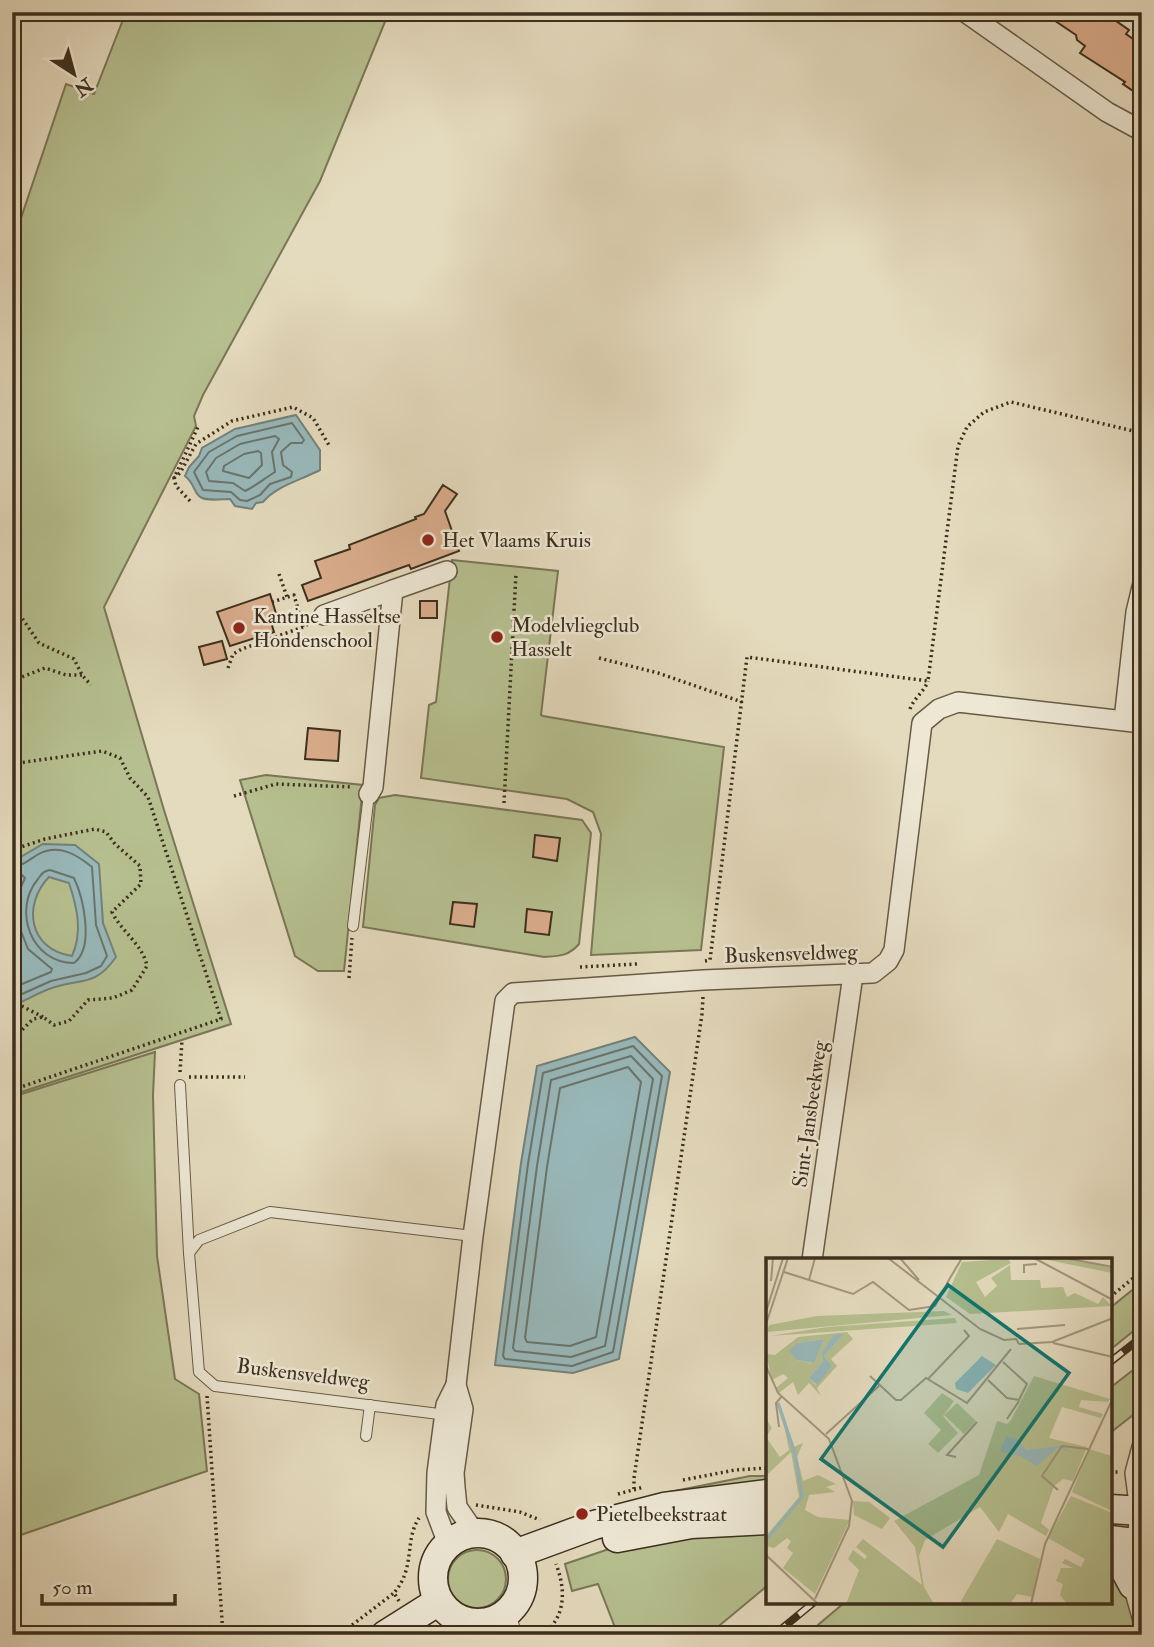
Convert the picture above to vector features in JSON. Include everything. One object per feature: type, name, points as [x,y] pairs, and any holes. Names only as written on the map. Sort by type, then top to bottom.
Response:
[{"type":"main road","points":[[518,1562],[594,1525],[664,1507],[766,1494]]},
{"type":"main road","points":[[1112,1509],[1141,1511]]},
{"type":"main road","points":[[518,1562],[554,1557],[621,1536],[668,1527],[766,1520]]},
{"type":"main road","points":[[475,1533],[502,1540],[518,1562],[520,1595],[513,1622],[496,1620],[485,1629],[469,1623],[450,1614],[434,1590],[433,1570],[436,1560],[456,1538],[475,1533]]},
{"type":"main road","points":[[1112,1540],[1140,1543]]},
{"type":"main road","points":[[1112,1554],[1133,1585]]},
{"type":"main road","points":[[386,1635],[439,1601]]},
{"type":"street","points":[[965,12],[1107,112],[1142,131]]},
{"type":"street","points":[[324,615],[447,571]]},
{"type":"street","points":[[1133,721],[1136,612],[1142,587]]},
{"type":"street","points":[[371,791],[393,590]]},
{"type":"street","name":"Buskensveldweg","points":[[448,1544],[436,1512],[437,1473],[453,1416],[463,1409],[456,1385],[505,1001],[513,993],[703,980],[873,973],[888,961],[894,950],[922,723],[939,709],[958,702],[1133,721]]},
{"type":"street","name":"Sint-Jansbeekweg","points":[[812,1258],[853,975]]},
{"type":"street","name":"Buskensveldweg","points":[[453,1416],[457,1507],[475,1533]]},
{"type":"street","points":[[1142,1447],[1135,1473],[1141,1511],[1140,1543],[1133,1585],[1142,1616]]},
{"type":"lane","points":[[353,926],[371,791]]},
{"type":"lane","name":"Buskensveldweg","points":[[180,1085],[198,1372],[215,1386],[453,1416]]},
{"type":"lane","points":[[189,1252],[199,1240],[270,1212],[473,1236]]},
{"type":"lane","points":[[366,1436],[370,1405]]},
{"type":"path","points":[[908,715],[912,703],[924,692],[928,681],[958,446],[967,427],[984,412],[1011,402],[1142,433]]},
{"type":"path","points":[[174,478],[180,473],[196,444],[232,421],[293,407],[313,418],[330,447]]},
{"type":"path","points":[[190,501],[176,486],[174,478],[198,427]]},
{"type":"path","points":[[504,803],[516,572]]},
{"type":"path","points":[[279,574],[287,597]]},
{"type":"path","points":[[272,602],[294,595],[303,627]]},
{"type":"path","points":[[228,668],[233,654],[242,649],[303,627],[324,615]]},
{"type":"path","points":[[12,620],[22,618],[39,643],[74,659],[91,685]]},
{"type":"path","points":[[710,960],[747,657],[928,681]]},
{"type":"path","points":[[599,658],[658,673],[742,702]]},
{"type":"path","points":[[12,681],[45,667],[66,676],[82,675]]},
{"type":"path","points":[[12,764],[102,751],[120,758],[130,778],[148,797],[221,1019],[12,1090]]},
{"type":"path","points":[[234,796],[276,785],[371,791]]},
{"type":"path","points":[[12,849],[95,829],[106,832],[115,844],[140,866],[141,884],[112,912],[119,925],[145,956],[147,966],[132,990],[113,998],[88,1000],[69,1021],[54,1025],[12,1001]]},
{"type":"path","points":[[349,978],[353,926]]},
{"type":"path","points":[[634,1489],[702,1014],[702,961],[723,959]]},
{"type":"path","points":[[12,1040],[33,1019],[43,1017]]},
{"type":"path","points":[[182,1040],[180,1076],[245,1077]]},
{"type":"path","points":[[1112,1295],[1142,1271]]},
{"type":"path","points":[[206,1379],[223,1635]]},
{"type":"path","points":[[543,1635],[552,1628],[564,1595],[562,1579],[554,1557]]},
{"type":"path","points":[[339,1635],[394,1593]]},
{"type":"green space","points":[[126,12],[389,12],[320,181],[203,395],[194,416],[196,426],[104,607],[231,1024],[12,1095],[12,245],[66,84],[94,94]]},
{"type":"green space","points":[[452,560],[558,571],[541,715],[724,747],[701,950],[591,955],[601,834],[593,812],[567,799],[421,778],[429,705],[436,702]]},
{"type":"green space","points":[[266,775],[363,785],[344,971],[318,971],[295,956],[240,780]]},
{"type":"green space","points":[[395,795],[582,820],[591,833],[579,944],[559,956],[544,957],[363,927],[375,805],[379,798]]},
{"type":"green space","points":[[155,1052],[153,1095],[157,1256],[175,1379],[199,1394],[207,1471],[12,1538],[12,1097]]},
{"type":"green space","points":[[1142,1282],[1142,1324],[1112,1348],[1112,1306]]},
{"type":"green space","points":[[1142,1363],[1142,1408],[1112,1431],[1112,1386]]},
{"type":"green space","points":[[750,1476],[766,1476],[766,1489],[654,1495]]},
{"type":"green space","points":[[766,1532],[766,1587],[708,1635],[618,1635],[598,1584],[572,1591],[565,1564],[609,1549],[684,1535]]},
{"type":"green space","points":[[477,1550],[488,1552],[501,1563],[506,1579],[504,1590],[493,1603],[477,1608],[466,1606],[453,1595],[448,1579],[450,1568],[461,1555]]},
{"type":"green space","points":[[1112,1566],[1125,1587],[1139,1635],[806,1635],[842,1605],[1112,1605]]},
{"type":"water","points":[[296,415],[320,450],[320,470],[282,487],[263,502],[256,503],[252,509],[235,506],[230,499],[202,498],[185,476],[202,448],[235,429]]},
{"type":"water","points":[[43,844],[75,845],[99,864],[103,923],[116,957],[101,973],[87,980],[48,989],[21,1002],[12,998],[12,862]],"holes":[[[49,877],[69,883],[78,920],[72,956],[46,945],[34,925],[33,913],[40,888]]]},
{"type":"water","points":[[635,1037],[670,1072],[619,1359],[573,1373],[495,1365],[521,1163],[537,1066]]},
{"type":"building","points":[[1042,12],[1103,12],[1129,30],[1126,34],[1142,45],[1142,97],[1123,84],[1125,82],[1080,53],[1085,46],[1077,40],[1076,35]]},
{"type":"building","points":[[443,485],[457,494],[445,511],[459,551],[411,569],[409,565],[308,601],[302,585],[321,578],[315,561],[350,549],[349,545],[416,519],[415,517],[424,514]]},
{"type":"building","name":"Kantine Hasseltse Hondenschool","points":[[270,594],[278,620],[271,622],[274,632],[230,646],[217,612]]},
{"type":"building","points":[[420,601],[437,601],[437,618],[420,618]]},
{"type":"building","points":[[222,641],[227,659],[204,665],[199,647]]},
{"type":"building","points":[[308,728],[340,731],[338,761],[305,759]]},
{"type":"building","points":[[535,835],[560,838],[557,861],[533,857]]},
{"type":"building","points":[[453,902],[477,904],[474,927],[450,924]]},
{"type":"building","points":[[527,909],[552,912],[549,935],[525,932]]},
{"type":"railway","points":[[1112,1360],[1142,1337]]},
{"type":"railway","points":[[774,1635],[811,1605]]},
{"type":"place","name":"Het Vlaams Kruis","points":[[428,540]]},
{"type":"place","name":"Kantine Hasseltse Hondenschool","points":[[239,628]]},
{"type":"place","name":"Modelvliegclub Hasselt","points":[[497,637]]},
{"type":"place","name":"Pietelbeekstraat","points":[[582,1514]]}]
